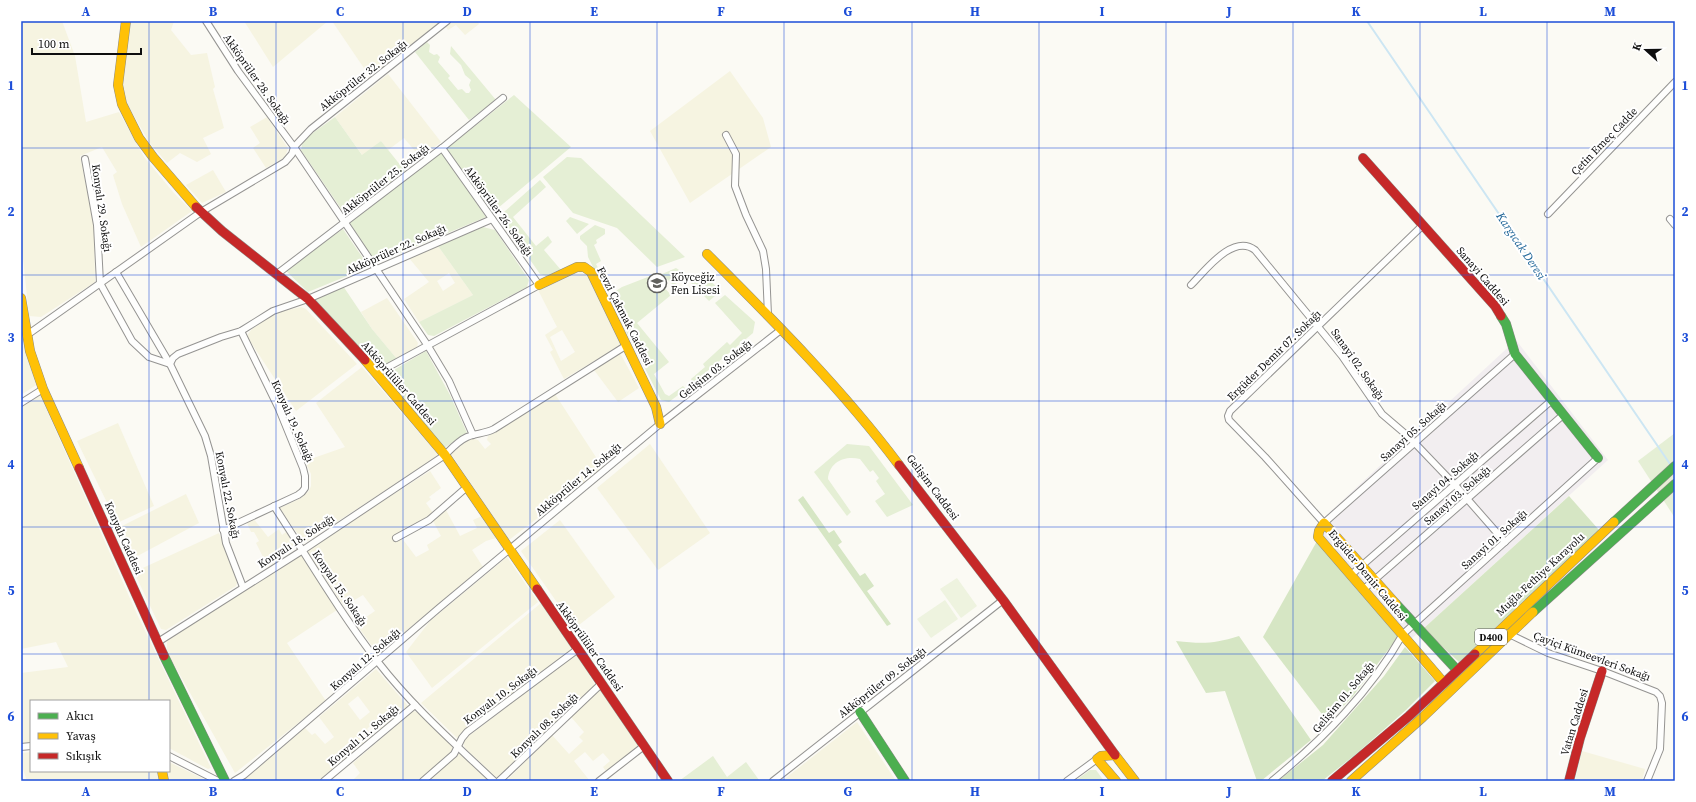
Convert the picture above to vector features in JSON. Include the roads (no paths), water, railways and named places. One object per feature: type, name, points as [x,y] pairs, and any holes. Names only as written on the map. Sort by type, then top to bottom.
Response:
[{"type":"main road","name":"Akköprülüler Caddesi","points":[[126,21],[118,86],[122,104],[132,127],[147,149],[201,212],[222,231],[308,299],[377,373],[445,455],[668,781]]},
{"type":"main road","name":"Sanayi Caddesi","points":[[1363,158],[1422,226],[1495,306],[1506,324],[1515,354],[1598,458]]},
{"type":"main road","name":"Gelişim Caddesi","points":[[707,254],[782,329],[867,422],[1004,600],[1135,781]]},
{"type":"main road","name":"Fevzi Çakmak Caddesi","points":[[539,285],[577,267],[581,266],[591,272],[656,407],[660,424]]},
{"type":"main road","name":"Konyalı Caddesi","points":[[21,298],[27,335],[43,389],[158,642],[224,781]]},
{"type":"main road","name":"Muğla-Fethiye Karayolu","points":[[1332,781],[1409,716],[1675,466]]},
{"type":"main road","name":"Muğla-Fethiye Karayolu","points":[[1351,781],[1423,717],[1541,604],[1675,484]]},
{"type":"main road","name":"Ergüder Demir Caddesi","points":[[1444,683],[1318,537],[1319,531],[1324,522],[1414,624],[1457,670]]},
{"type":"main road","name":"Vatan Caddesi","points":[[1570,781],[1580,738],[1602,671]]},
{"type":"main road","points":[[860,712],[905,781]]},
{"type":"main road","points":[[1115,755],[1101,756],[1097,758],[1116,781]]},
{"type":"street","name":"Akköprüler 32. Sokağı","points":[[27,335],[201,212],[285,162],[292,154],[294,147],[311,129],[447,21]]},
{"type":"street","name":"Akköprüler 28. Sokağı","points":[[208,22],[245,81],[294,147],[428,346],[449,381],[473,435]]},
{"type":"street","name":"Çetin Emeç Cadde","points":[[1548,214],[1675,82]]},
{"type":"street","name":"Akköprüler 25. Sokağı","points":[[277,274],[442,148],[503,98]]},
{"type":"street","points":[[726,135],[736,154],[735,186],[763,251],[766,269],[768,315]]},
{"type":"street","name":"Akköprüler 26. Sokağı","points":[[442,148],[539,285]]},
{"type":"street","name":"Konyalı 29. Sokağı","points":[[85,159],[97,225],[100,283]]},
{"type":"street","name":"Akköprüler 22. Sokağı","points":[[170,364],[173,358],[178,354],[221,337],[241,331],[273,312],[308,299],[492,218]]},
{"type":"street","points":[[1670,219],[1675,225]]},
{"type":"street","name":"Ergüder Demir 07. Sokağı","points":[[1324,522],[1265,457],[1233,426],[1228,416],[1230,412],[1422,226]]},
{"type":"street","name":"Sanayi 02. Sokağı","points":[[1191,285],[1224,253],[1238,246],[1245,245],[1255,250],[1352,369],[1382,414],[1414,443],[1455,485],[1505,542]]},
{"type":"street","name":"Konyalı 22. Sokağı","points":[[116,272],[170,364],[189,402],[208,447],[213,463],[223,530],[228,549],[243,587]]},
{"type":"street","points":[[100,283],[132,341],[149,357],[170,364]]},
{"type":"street","points":[[377,373],[539,285]]},
{"type":"street","name":"Gelişim 03. Sokağı","points":[[660,424],[782,329]]},
{"type":"street","name":"Konyalı 19. Sokağı","points":[[241,331],[293,440],[305,476],[305,488],[302,492],[274,506]]},
{"type":"street","name":"Konyalı 18. Sokağı","points":[[158,642],[303,550],[445,455],[462,440],[494,429],[627,345]]},
{"type":"street","name":"Sanayi 05. Sokağı","points":[[1324,522],[1515,354]]},
{"type":"street","points":[[21,402],[43,389]]},
{"type":"street","name":"Sanayi 04. Sokağı","points":[[1352,575],[1552,400]]},
{"type":"street","name":"Sanayi 03. Sokağı","points":[[1364,589],[1563,415]]},
{"type":"street","name":"Akköprüler 14. Sokağı","points":[[509,550],[660,424]]},
{"type":"street","name":"Sanayi 01. Sokağı","points":[[1403,634],[1598,458]]},
{"type":"street","points":[[396,538],[429,520],[466,487]]},
{"type":"street","points":[[223,530],[274,506]]},
{"type":"street","name":"Konyalı 15. Sokağı","points":[[274,506],[378,662],[415,705],[494,781]]},
{"type":"street","name":"Konyalı 12. Sokağı","points":[[234,781],[378,662],[509,550]]},
{"type":"street","name":"Akköprüler 09. Sokağı","points":[[773,781],[1004,600]]},
{"type":"street","name":"Gelişim 01. Sokağı","points":[[1272,781],[1317,743],[1342,718],[1381,669],[1403,634]]},
{"type":"street","name":"Çayiçi Kümeevleri Sokağı","points":[[1510,634],[1548,653],[1650,688],[1660,696],[1662,716],[1660,749],[1647,781]]},
{"type":"street","name":"Konyalı 10. Sokağı","points":[[423,781],[451,757],[467,732],[578,649]]},
{"type":"street","name":"Konyalı 08. Sokağı","points":[[499,781],[602,684]]},
{"type":"street","name":"Konyalı 11. Sokağı","points":[[324,781],[415,705]]},
{"type":"street","points":[[599,781],[644,746]]},
{"type":"street","points":[[170,757],[218,781]]},
{"type":"street","points":[[1066,781],[1097,758]]},
{"type":"waterway","name":"Kargıcak Deresi","points":[[1367,21],[1670,464]]},
{"type":"place","name":"Köyceğiz Fen Lisesi","points":[[657,283]]}]
